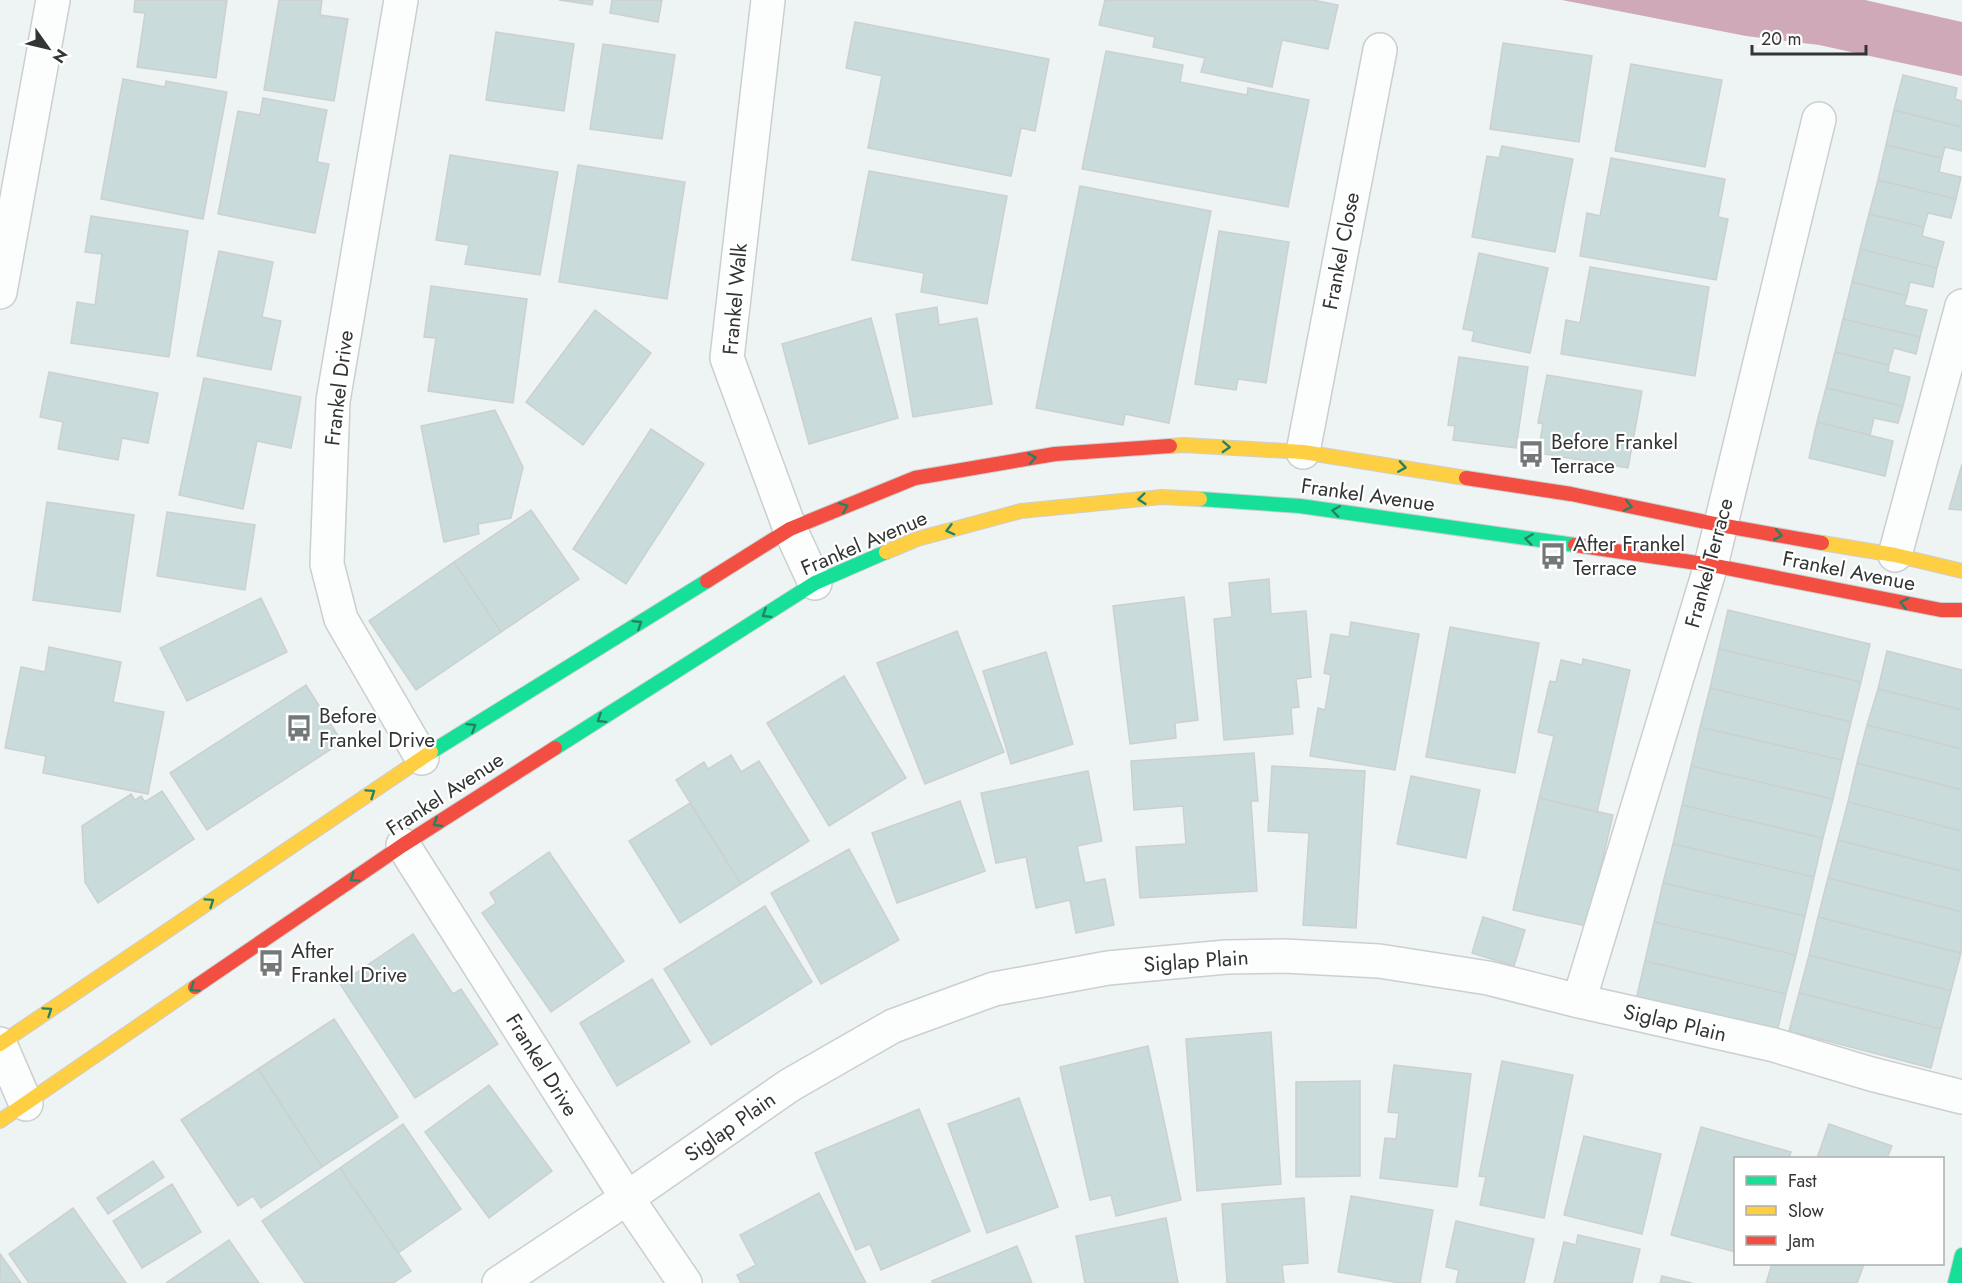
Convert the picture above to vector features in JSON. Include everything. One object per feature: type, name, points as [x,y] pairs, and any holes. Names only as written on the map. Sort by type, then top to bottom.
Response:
[{"type":"street","points":[[0,292],[53,0]]},
{"type":"street","name":"Frankel Drive","points":[[401,0],[333,401],[327,564],[341,619],[422,758]]},
{"type":"street","name":"Frankel Walk","points":[[768,0],[727,358],[790,529],[815,582]]},
{"type":"street","name":"Frankel Close","points":[[1303,452],[1380,50]]},
{"type":"street","name":"Frankel Terrace","points":[[1579,1001],[1712,565],[1819,119]]},
{"type":"street","points":[[1895,555],[1962,306]]},
{"type":"street","name":"Frankel Avenue","points":[[0,1044],[422,758],[790,529],[915,478],[1055,454],[1184,445],[1303,452],[1571,494],[1720,525],[1895,555],[1962,571]]},
{"type":"street","name":"Frankel Avenue","points":[[13,1112],[403,845],[815,582],[917,539],[1021,512],[1162,497],[1300,506],[1712,565],[1941,610],[1962,610]]},
{"type":"street","name":"Frankel Drive","points":[[403,845],[627,1198],[685,1283]]},
{"type":"street","name":"Siglap Plain","points":[[499,1283],[790,1085],[893,1026],[994,989],[1108,968],[1226,957],[1284,956],[1379,961],[1488,978],[1774,1045],[1871,1074],[1962,1097]]},
{"type":"street","points":[[0,1044],[13,1112]]},
{"type":"street","points":[[1954,1283],[1962,1255]]},
{"type":"shaded area","points":[[1562,0],[1865,0],[1962,22],[1962,76],[1819,45],[1746,36]]},
{"type":"building","points":[[135,0],[227,0],[216,78],[137,67],[145,13],[134,12]]},
{"type":"building","points":[[279,0],[322,0],[320,15],[348,19],[334,101],[264,90]]},
{"type":"building","points":[[559,0],[593,0],[592,5]]},
{"type":"building","points":[[612,0],[662,0],[658,22],[610,13]]},
{"type":"building","points":[[1105,0],[1313,0],[1338,5],[1328,49],[1282,40],[1272,87],[1201,72],[1205,58],[1153,47],[1155,37],[1099,25]]},
{"type":"building","points":[[855,22],[1049,59],[1035,131],[1021,128],[1011,176],[868,148],[882,76],[846,68]]},
{"type":"building","points":[[496,32],[574,44],[564,111],[486,100]]},
{"type":"building","points":[[1503,43],[1592,56],[1579,142],[1490,129]]},
{"type":"building","points":[[603,44],[675,55],[662,139],[590,129]]},
{"type":"building","points":[[1106,51],[1183,65],[1180,82],[1247,95],[1248,88],[1309,100],[1288,207],[1082,169]]},
{"type":"building","points":[[1631,64],[1722,80],[1705,167],[1615,151]]},
{"type":"building","points":[[1903,75],[1957,88],[1955,99],[1962,101],[1962,127],[1894,110]]},
{"type":"building","points":[[123,79],[165,87],[166,81],[227,92],[203,219],[101,199]]},
{"type":"building","points":[[263,98],[327,110],[317,162],[329,164],[315,233],[218,214],[238,111],[260,115]]},
{"type":"building","points":[[1894,110],[1962,127],[1962,151],[1945,147],[1942,158],[1886,145]]},
{"type":"building","points":[[1886,145],[1942,158],[1939,172],[1961,177],[1956,199],[1878,180]]},
{"type":"building","points":[[1502,146],[1573,159],[1555,252],[1472,237],[1487,156],[1499,158]]},
{"type":"building","points":[[450,155],[558,172],[540,275],[465,264],[469,245],[436,240]]},
{"type":"building","points":[[1611,158],[1725,179],[1718,217],[1728,219],[1716,280],[1580,256],[1587,213],[1600,216]]},
{"type":"building","points":[[578,165],[685,182],[667,299],[559,282]]},
{"type":"building","points":[[869,171],[1007,196],[987,304],[921,292],[924,273],[852,260]]},
{"type":"building","points":[[1878,180],[1956,199],[1951,218],[1928,213],[1924,227],[1869,214]]},
{"type":"building","points":[[1080,186],[1211,211],[1169,423],[1125,414],[1123,425],[1036,408]]},
{"type":"building","points":[[1869,214],[1924,227],[1922,236],[1944,242],[1937,268],[1860,249]]},
{"type":"building","points":[[91,216],[188,231],[169,357],[71,343],[77,302],[95,305],[102,254],[85,252]]},
{"type":"building","points":[[1219,231],[1289,242],[1266,383],[1238,379],[1236,390],[1195,384]]},
{"type":"building","points":[[1860,249],[1937,268],[1933,287],[1910,282],[1907,296],[1852,282]]},
{"type":"building","points":[[219,251],[273,262],[262,317],[281,321],[271,370],[197,356]]},
{"type":"building","points":[[1479,253],[1548,268],[1530,353],[1472,341],[1474,331],[1463,329]]},
{"type":"building","points":[[1590,267],[1709,287],[1695,376],[1561,354],[1566,320],[1580,323]]},
{"type":"building","points":[[1852,282],[1907,296],[1904,305],[1927,310],[1920,337],[1843,319]]},
{"type":"building","points":[[431,286],[527,299],[513,403],[428,391],[436,338],[424,337]]},
{"type":"building","points":[[937,307],[939,325],[977,318],[992,404],[913,417],[896,314]]},
{"type":"building","points":[[595,310],[651,353],[583,445],[526,402]]},
{"type":"building","points":[[871,318],[898,418],[809,444],[782,344]]},
{"type":"building","points":[[1843,319],[1920,337],[1916,354],[1894,348],[1889,365],[1835,352]]},
{"type":"building","points":[[1835,352],[1889,365],[1888,372],[1910,377],[1903,406],[1826,388]]},
{"type":"building","points":[[1459,357],[1528,367],[1516,448],[1453,440],[1455,426],[1448,425]]},
{"type":"building","points":[[49,372],[158,393],[148,443],[122,438],[118,460],[58,449],[63,422],[40,417]]},
{"type":"building","points":[[1547,375],[1642,391],[1628,468],[1538,453],[1543,424],[1538,423]]},
{"type":"building","points":[[204,378],[301,397],[291,448],[257,441],[243,509],[179,495]]},
{"type":"building","points":[[1826,388],[1903,406],[1898,423],[1874,418],[1870,435],[1817,422]]},
{"type":"building","points":[[495,410],[523,467],[511,518],[478,524],[479,534],[444,542],[421,426]]},
{"type":"building","points":[[1817,422],[1893,441],[1885,476],[1809,458]]},
{"type":"building","points":[[651,429],[704,464],[626,584],[573,549]]},
{"type":"building","points":[[1962,464],[1962,510],[1949,509]]},
{"type":"building","points":[[47,502],[134,515],[120,612],[33,600]]},
{"type":"building","points":[[531,510],[579,579],[501,632],[454,562]]},
{"type":"building","points":[[167,512],[255,525],[245,590],[157,576]]},
{"type":"building","points":[[454,562],[501,632],[416,690],[369,621]]},
{"type":"building","points":[[1269,579],[1271,614],[1306,611],[1311,677],[1296,679],[1299,707],[1291,708],[1293,734],[1224,740],[1214,619],[1232,617],[1229,583]]},
{"type":"building","points":[[1184,597],[1198,720],[1175,723],[1176,738],[1130,744],[1113,606]]},
{"type":"building","points":[[261,598],[287,652],[187,701],[160,648]]},
{"type":"building","points":[[1728,610],[1870,644],[1861,682],[1719,649]]},
{"type":"building","points":[[1351,622],[1419,634],[1395,770],[1310,756],[1318,708],[1325,710],[1331,675],[1324,673],[1331,634],[1349,637]]},
{"type":"building","points":[[1450,627],[1539,643],[1515,773],[1426,757]]},
{"type":"building","points":[[957,631],[1004,752],[925,784],[877,663]]},
{"type":"building","points":[[49,647],[121,662],[113,702],[164,712],[148,794],[43,773],[46,756],[5,748],[21,667],[45,672]]},
{"type":"building","points":[[1719,649],[1861,682],[1851,722],[1710,688]]},
{"type":"building","points":[[1887,651],[1962,670],[1962,710],[1878,689]]},
{"type":"building","points":[[1046,652],[1073,744],[1011,764],[983,671]]},
{"type":"building","points":[[1583,659],[1630,670],[1597,812],[1539,798],[1554,736],[1538,732],[1550,681],[1556,682],[1561,660],[1582,665]]},
{"type":"building","points":[[844,676],[906,778],[829,826],[767,723]]},
{"type":"building","points":[[306,685],[342,742],[207,830],[170,773]]},
{"type":"building","points":[[1710,688],[1851,722],[1842,760],[1700,727]]},
{"type":"building","points":[[1878,689],[1962,710],[1962,749],[1867,725]]},
{"type":"building","points":[[1867,725],[1962,749],[1962,790],[1857,763]]},
{"type":"building","points":[[1700,727],[1842,760],[1833,799],[1691,766]]},
{"type":"building","points":[[1254,753],[1258,801],[1251,801],[1257,891],[1140,898],[1136,847],[1186,844],[1183,806],[1134,810],[1131,761]]},
{"type":"building","points":[[731,755],[741,772],[759,761],[809,841],[741,884],[676,780],[704,762],[708,769]]},
{"type":"building","points":[[1857,763],[1962,790],[1962,831],[1848,802]]},
{"type":"building","points":[[1272,766],[1365,771],[1356,928],[1303,925],[1309,833],[1268,831]]},
{"type":"building","points":[[1691,766],[1833,799],[1823,838],[1682,805]]},
{"type":"building","points":[[1088,771],[1102,841],[1077,846],[1085,883],[1105,879],[1114,925],[1076,933],[1070,900],[1036,908],[1026,857],[996,863],[981,793]]},
{"type":"building","points":[[1411,776],[1480,790],[1466,858],[1397,844]]},
{"type":"building","points":[[162,791],[194,839],[98,903],[85,882],[82,826],[131,794],[135,800],[141,796],[145,802]]},
{"type":"building","points":[[1539,798],[1613,815],[1587,926],[1513,910]]},
{"type":"building","points":[[960,801],[985,871],[897,903],[872,833]]},
{"type":"building","points":[[1848,802],[1962,831],[1962,871],[1838,840]]},
{"type":"building","points":[[690,803],[741,884],[680,923],[629,841]]},
{"type":"building","points":[[1682,805],[1823,838],[1814,877],[1673,844]]},
{"type":"building","points":[[1838,840],[1962,871],[1962,912],[1828,878]]},
{"type":"building","points":[[1673,844],[1814,877],[1805,916],[1663,883]]},
{"type":"building","points":[[849,849],[899,940],[821,984],[771,893]]},
{"type":"building","points":[[549,852],[624,961],[551,1012],[482,913],[496,903],[490,893]]},
{"type":"building","points":[[1828,878],[1962,912],[1961,953],[1818,917]]},
{"type":"building","points":[[1663,883],[1805,916],[1796,955],[1654,922]]},
{"type":"building","points":[[765,906],[812,982],[711,1045],[664,969]]},
{"type":"building","points":[[1483,917],[1525,930],[1514,966],[1472,953]]},
{"type":"building","points":[[1818,917],[1961,953],[1951,991],[1809,955]]},
{"type":"building","points":[[1654,922],[1796,955],[1786,994],[1645,961]]},
{"type":"building","points":[[413,934],[453,994],[461,989],[498,1044],[415,1098],[340,984]]},
{"type":"building","points":[[1809,955],[1951,991],[1941,1029],[1799,993]]},
{"type":"building","points":[[1645,961],[1786,994],[1777,1032],[1636,1000]]},
{"type":"building","points":[[652,979],[690,1042],[617,1086],[580,1023]]},
{"type":"building","points":[[1799,993],[1941,1029],[1931,1068],[1789,1031]]},
{"type":"building","points":[[334,1019],[398,1117],[322,1167],[258,1069]]},
{"type":"building","points":[[1271,1032],[1281,1184],[1197,1191],[1186,1039]]},
{"type":"building","points":[[1148,1046],[1181,1200],[1116,1216],[1111,1195],[1090,1200],[1060,1067]]},
{"type":"building","points":[[1502,1061],[1573,1075],[1544,1218],[1480,1205],[1486,1177],[1479,1176]]},
{"type":"building","points":[[1394,1065],[1471,1074],[1457,1187],[1380,1178],[1385,1138],[1396,1139],[1399,1113],[1388,1112]]},
{"type":"building","points":[[258,1069],[322,1167],[261,1208],[253,1196],[238,1206],[181,1120]]},
{"type":"building","points":[[1360,1081],[1360,1176],[1296,1177],[1296,1082]]},
{"type":"building","points":[[489,1085],[552,1171],[489,1218],[425,1132]]},
{"type":"building","points":[[1019,1098],[1058,1207],[987,1233],[948,1124]]},
{"type":"building","points":[[919,1109],[970,1231],[881,1270],[870,1244],[856,1250],[815,1153]]},
{"type":"building","points":[[403,1124],[461,1209],[398,1253],[340,1168]]},
{"type":"building","points":[[1829,1124],[1892,1146],[1887,1157],[1817,1157]]},
{"type":"building","points":[[1701,1127],[1791,1152],[1789,1157],[1734,1157],[1734,1251],[1671,1235]]},
{"type":"building","points":[[1584,1136],[1661,1154],[1642,1234],[1564,1215]]},
{"type":"building","points":[[153,1161],[164,1177],[108,1214],[97,1198]]},
{"type":"building","points":[[340,1168],[411,1271],[393,1283],[305,1283],[262,1221]]},
{"type":"building","points":[[172,1184],[201,1232],[142,1268],[113,1221]]},
{"type":"building","points":[[819,1193],[866,1283],[741,1283],[737,1275],[756,1265],[740,1235]]},
{"type":"building","points":[[1351,1196],[1433,1210],[1420,1283],[1400,1283],[1338,1272]]},
{"type":"building","points":[[1304,1198],[1308,1263],[1282,1265],[1284,1283],[1227,1283],[1222,1204]]},
{"type":"building","points":[[73,1208],[126,1283],[29,1283],[9,1254]]},
{"type":"building","points":[[1166,1218],[1178,1283],[1085,1283],[1076,1236]]},
{"type":"building","points":[[1456,1221],[1534,1239],[1524,1283],[1456,1283],[1459,1270],[1446,1267]]},
{"type":"building","points":[[1578,1235],[1640,1249],[1632,1283],[1554,1283],[1564,1242],[1576,1245]]},
{"type":"building","points":[[229,1240],[259,1283],[166,1283]]},
{"type":"building","points":[[1017,1246],[1032,1283],[933,1283],[932,1281]]},
{"type":"building","points":[[0,1254],[21,1283],[0,1283]]},
{"type":"building","points":[[1772,1265],[1864,1265],[1857,1283],[1766,1283]]},
{"type":"building","points":[[1662,1276],[1692,1283],[1660,1283]]},
{"type":"traffic: fast","points":[[1200,499],[1300,506],[1575,545]]},
{"type":"traffic: fast","points":[[555,748],[815,583],[886,552]]},
{"type":"traffic: fast","points":[[431,752],[707,581]]},
{"type":"traffic: fast","points":[[1955,1283],[1962,1255]]},
{"type":"traffic: slow","points":[[1170,446],[1303,452],[1466,478]]},
{"type":"traffic: slow","points":[[886,552],[917,539],[1021,511],[1162,497],[1200,499]]},
{"type":"traffic: slow","points":[[1822,543],[1895,555],[1962,571]]},
{"type":"traffic: slow","points":[[0,1044],[431,752]]},
{"type":"traffic: slow","points":[[0,1121],[195,987]]},
{"type":"traffic: jam","points":[[707,581],[790,529],[915,478],[1055,454],[1170,446]]},
{"type":"traffic: jam","points":[[1466,478],[1571,494],[1720,525],[1822,543]]},
{"type":"traffic: jam","points":[[1575,545],[1711,565],[1941,610],[1962,610]]},
{"type":"traffic: jam","points":[[195,987],[403,845],[555,748]]},
{"type":"place","name":"Before Frankel Terrace","points":[[1531,454]]},
{"type":"place","name":"After Frankel Terrace","points":[[1553,556]]},
{"type":"place","name":"Before Frankel Drive","points":[[299,728]]},
{"type":"place","name":"After Frankel Drive","points":[[271,963]]}]
